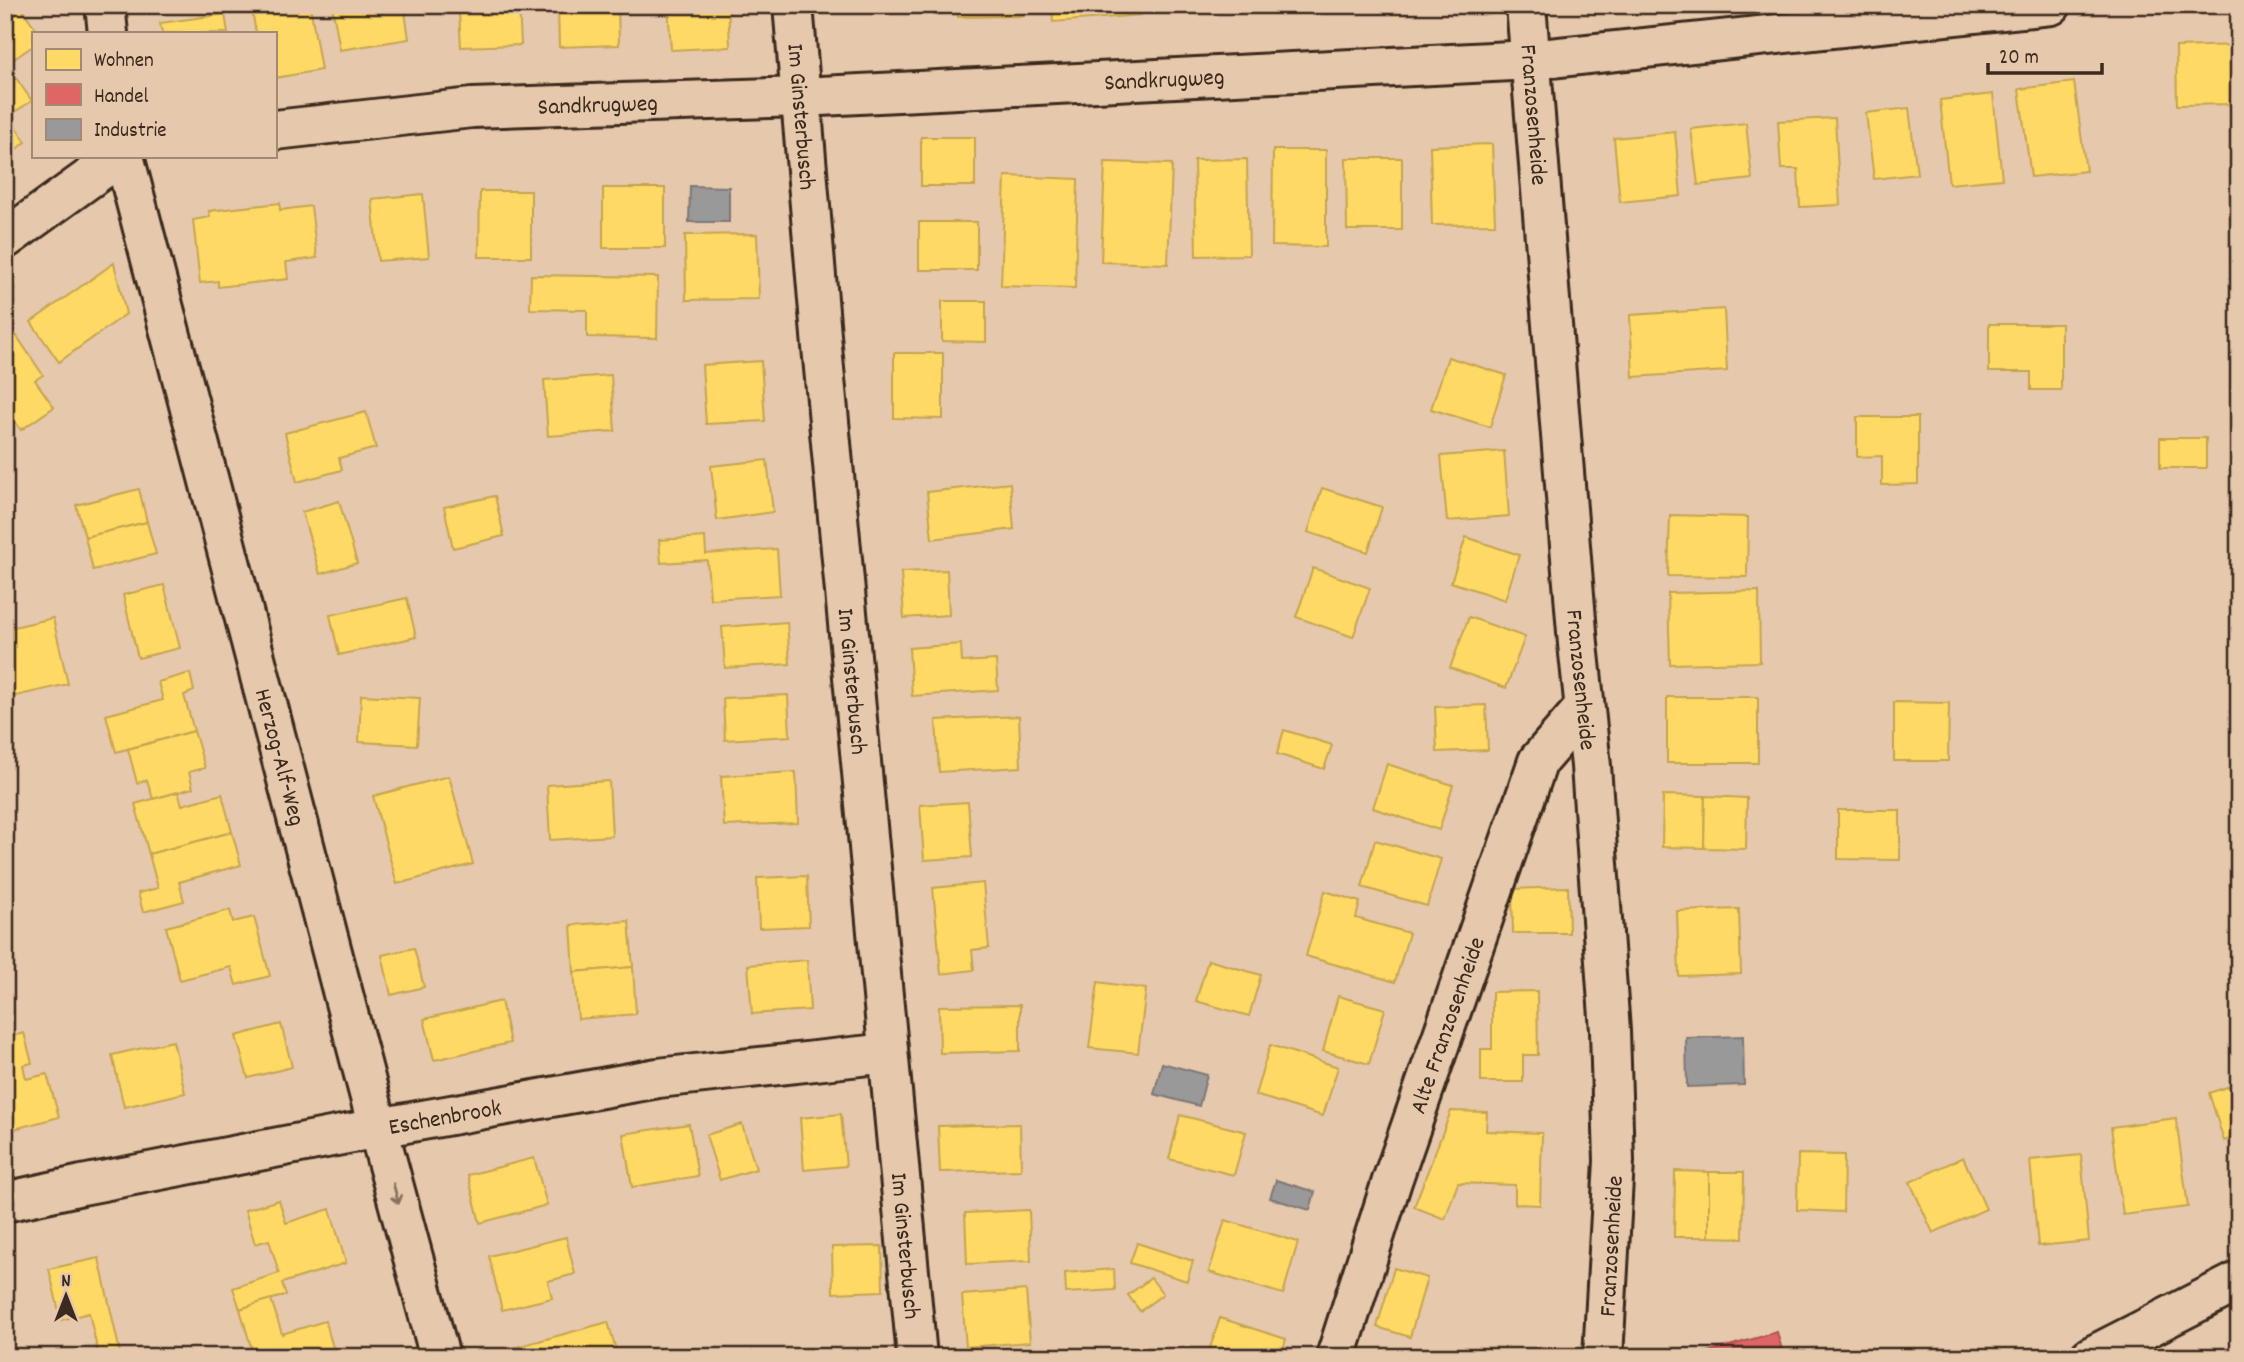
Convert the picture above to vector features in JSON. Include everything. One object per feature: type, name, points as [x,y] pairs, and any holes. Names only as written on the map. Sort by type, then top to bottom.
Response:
[{"type":"street","points":[[105,5],[108,32]]},
{"type":"street","name":"Im Ginsterbusch","points":[[793,5],[917,1357]]},
{"type":"street","name":"Franzosenheide","points":[[1526,5],[1591,766],[1610,1031],[1614,1148],[1603,1357]]},
{"type":"street","name":"Sandkrugweg","points":[[276,130],[472,108],[801,97],[1531,60],[2051,5]]},
{"type":"street","points":[[5,239],[119,158]]},
{"type":"street","name":"Herzog-Alf-Weg","points":[[123,158],[440,1357]]},
{"type":"street","name":"Alte Franzosenheide","points":[[1336,1357],[1392,1181],[1538,761],[1584,708]]},
{"type":"street","name":"Eschenbrook","points":[[5,1202],[378,1128],[658,1078],[888,1053]]},
{"type":"street","points":[[2090,1357],[2239,1281]]},
{"type":"building: Wohnen","points":[[5,5],[19,5],[38,32],[32,32],[32,47],[8,63],[5,59]]},
{"type":"building: Wohnen","points":[[251,5],[310,5],[321,70],[276,78],[276,32],[256,32]]},
{"type":"building: Wohnen","points":[[332,5],[404,5],[409,39],[340,50]]},
{"type":"building: Wohnen","points":[[440,5],[519,5],[521,45],[461,47],[459,12],[440,13]]},
{"type":"building: Wohnen","points":[[558,5],[618,5],[619,45],[559,47]]},
{"type":"building: Wohnen","points":[[668,5],[728,5],[730,47],[671,50]]},
{"type":"building: Wohnen","points":[[958,5],[1024,5],[1024,16],[958,17]]},
{"type":"building: Wohnen","points":[[1052,5],[1139,5],[1140,15],[1053,22]]},
{"type":"building: Wohnen","points":[[225,14],[228,32],[162,32],[160,23]]},
{"type":"building: Wohnen","points":[[2239,45],[2239,104],[2177,105],[2176,47]]},
{"type":"building: Wohnen","points":[[16,78],[32,101],[8,116],[26,142],[5,157],[5,85]]},
{"type":"building: Wohnen","points":[[2074,82],[2086,171],[2031,177],[2019,89]]},
{"type":"building: Wohnen","points":[[1993,94],[2002,179],[1949,184],[1940,100]]},
{"type":"building: Wohnen","points":[[1909,108],[1917,174],[1874,179],[1866,113]]},
{"type":"building: Wohnen","points":[[1835,118],[1840,205],[1800,207],[1798,169],[1781,169],[1778,121]]},
{"type":"building: Wohnen","points":[[1746,123],[1752,179],[1698,185],[1691,129]]},
{"type":"building: Wohnen","points":[[1675,132],[1681,196],[1620,202],[1614,138]]},
{"type":"building: Wohnen","points":[[921,137],[975,137],[975,186],[921,186]]},
{"type":"building: Wohnen","points":[[1492,144],[1495,224],[1432,225],[1430,146]]},
{"type":"building: Wohnen","points":[[1273,150],[1326,150],[1326,247],[1272,246]]},
{"type":"building: Wohnen","points":[[1346,158],[1402,158],[1402,230],[1347,230]]},
{"type":"building: Wohnen","points":[[1247,159],[1249,255],[1196,256],[1194,160]]},
{"type":"building: Wohnen","points":[[1105,162],[1172,164],[1168,264],[1101,262]]},
{"type":"building: Wohnen","points":[[1005,176],[1078,179],[1075,288],[1001,286]]},
{"type":"building: Wohnen","points":[[603,188],[665,188],[665,248],[603,248]]},
{"type":"building: Wohnen","points":[[480,191],[531,191],[531,257],[479,257]]},
{"type":"building: Wohnen","points":[[423,194],[429,257],[378,261],[372,199]]},
{"type":"building: Wohnen","points":[[280,203],[280,210],[311,206],[317,258],[286,262],[288,279],[218,287],[218,281],[200,283],[193,220],[210,217],[209,211]]},
{"type":"building: Wohnen","points":[[919,222],[977,222],[977,270],[919,270]]},
{"type":"building: Wohnen","points":[[757,234],[759,299],[686,300],[685,235]]},
{"type":"building: Wohnen","points":[[114,263],[126,314],[59,362],[31,322]]},
{"type":"building: Wohnen","points":[[531,275],[658,277],[657,338],[587,337],[587,310],[530,309]]},
{"type":"building: Wohnen","points":[[942,301],[986,301],[986,342],[942,341]]},
{"type":"building: Wohnen","points":[[1724,309],[1727,371],[1633,377],[1630,315]]},
{"type":"building: Wohnen","points":[[1989,324],[2061,324],[2061,390],[2031,390],[2031,372],[1989,372]]},
{"type":"building: Wohnen","points":[[16,335],[43,375],[35,380],[54,407],[21,430],[5,407],[5,342]]},
{"type":"building: Wohnen","points":[[894,353],[943,353],[943,419],[894,418]]},
{"type":"building: Wohnen","points":[[1448,357],[1506,375],[1490,427],[1431,409]]},
{"type":"building: Wohnen","points":[[761,361],[765,421],[706,424],[702,365]]},
{"type":"building: Wohnen","points":[[611,375],[615,431],[548,436],[544,380]]},
{"type":"building: Wohnen","points":[[366,412],[376,448],[339,458],[342,470],[297,482],[285,433]]},
{"type":"building: Wohnen","points":[[1857,417],[1918,417],[1918,484],[1882,485],[1882,456],[1857,457]]},
{"type":"building: Wohnen","points":[[2160,438],[2206,438],[2206,468],[2160,468]]},
{"type":"building: Wohnen","points":[[1504,451],[1509,516],[1447,521],[1441,456]]},
{"type":"building: Wohnen","points":[[767,460],[773,512],[717,520],[711,466]]},
{"type":"building: Wohnen","points":[[1010,483],[1014,529],[932,539],[927,492]]},
{"type":"building: Wohnen","points":[[1322,488],[1382,507],[1368,552],[1308,532]]},
{"type":"building: Wohnen","points":[[139,489],[147,522],[85,537],[76,505]]},
{"type":"building: Wohnen","points":[[495,496],[504,536],[453,548],[444,507]]},
{"type":"building: Wohnen","points":[[339,501],[357,563],[320,574],[302,512]]},
{"type":"building: Wohnen","points":[[1670,515],[1748,517],[1747,577],[1668,576]]},
{"type":"building: Wohnen","points":[[147,522],[156,554],[93,570],[85,537]]},
{"type":"building: Wohnen","points":[[705,537],[706,554],[777,549],[780,595],[710,599],[707,560],[661,563],[659,540]]},
{"type":"building: Wohnen","points":[[1466,537],[1519,555],[1505,600],[1451,582]]},
{"type":"building: Wohnen","points":[[1313,568],[1370,588],[1353,637],[1296,617]]},
{"type":"building: Wohnen","points":[[947,570],[949,615],[904,618],[901,572]]},
{"type":"building: Wohnen","points":[[164,585],[180,648],[138,658],[123,595]]},
{"type":"building: Wohnen","points":[[1759,591],[1760,662],[1670,664],[1668,593]]},
{"type":"building: Wohnen","points":[[407,598],[416,637],[339,655],[330,615]]},
{"type":"building: Wohnen","points":[[1469,617],[1525,637],[1506,688],[1450,668]]},
{"type":"building: Wohnen","points":[[53,618],[68,684],[7,698],[5,629]]},
{"type":"building: Wohnen","points":[[787,622],[790,664],[725,668],[722,627]]},
{"type":"building: Wohnen","points":[[961,644],[962,662],[996,660],[998,690],[912,696],[909,648]]},
{"type":"building: Wohnen","points":[[190,673],[194,691],[184,695],[194,731],[116,752],[106,715],[163,700],[158,682]]},
{"type":"building: Wohnen","points":[[361,695],[420,698],[417,745],[359,742]]},
{"type":"building: Wohnen","points":[[788,695],[790,736],[725,740],[723,698]]},
{"type":"building: Wohnen","points":[[1667,697],[1758,697],[1758,763],[1667,763]]},
{"type":"building: Wohnen","points":[[1894,702],[1949,703],[1948,761],[1894,761]]},
{"type":"building: Wohnen","points":[[1486,705],[1488,750],[1437,752],[1435,707]]},
{"type":"building: Wohnen","points":[[1019,716],[1021,767],[939,772],[936,720]]},
{"type":"building: Wohnen","points":[[1284,730],[1332,745],[1324,769],[1277,754]]},
{"type":"building: Wohnen","points":[[194,731],[205,768],[189,772],[193,788],[153,799],[147,780],[137,783],[128,749]]},
{"type":"building: Wohnen","points":[[1387,764],[1453,785],[1439,830],[1373,808]]},
{"type":"building: Wohnen","points":[[796,772],[798,823],[724,826],[721,776]]},
{"type":"building: Wohnen","points":[[449,776],[473,864],[397,884],[373,796]]},
{"type":"building: Wohnen","points":[[609,781],[612,836],[550,840],[547,785]]},
{"type":"building: Wohnen","points":[[178,792],[182,805],[222,794],[232,832],[149,854],[135,804]]},
{"type":"building: Wohnen","points":[[1663,795],[1705,796],[1704,848],[1662,847]]},
{"type":"building: Wohnen","points":[[1705,796],[1747,798],[1746,849],[1704,848]]},
{"type":"building: Wohnen","points":[[968,802],[972,857],[924,860],[920,805]]},
{"type":"building: Wohnen","points":[[1838,810],[1900,810],[1900,860],[1838,859]]},
{"type":"building: Wohnen","points":[[232,832],[241,865],[179,882],[184,901],[143,912],[138,893],[158,888],[149,854]]},
{"type":"building: Wohnen","points":[[1375,840],[1441,859],[1427,906],[1362,887]]},
{"type":"building: Wohnen","points":[[807,876],[809,926],[759,928],[757,878]]},
{"type":"building: Wohnen","points":[[983,883],[989,948],[972,950],[974,970],[941,974],[933,888]]},
{"type":"building: Wohnen","points":[[1568,887],[1569,933],[1513,933],[1512,889]]},
{"type":"building: Wohnen","points":[[1325,891],[1360,902],[1356,918],[1409,933],[1395,982],[1306,956]]},
{"type":"building: Wohnen","points":[[1739,909],[1741,974],[1679,976],[1677,911]]},
{"type":"building: Wohnen","points":[[230,910],[233,922],[254,917],[270,976],[236,985],[231,967],[180,980],[166,927]]},
{"type":"building: Wohnen","points":[[629,921],[633,967],[574,972],[571,925]]},
{"type":"building: Wohnen","points":[[414,948],[424,987],[391,995],[382,955]]},
{"type":"building: Wohnen","points":[[807,960],[810,1010],[752,1014],[748,965]]},
{"type":"building: Wohnen","points":[[1208,960],[1261,975],[1249,1016],[1196,1001]]},
{"type":"building: Wohnen","points":[[633,967],[636,1014],[578,1019],[574,972]]},
{"type":"building: Wohnen","points":[[1098,982],[1146,989],[1138,1053],[1089,1048]]},
{"type":"building: Wohnen","points":[[1537,991],[1538,1055],[1523,1055],[1523,1082],[1481,1082],[1481,1049],[1492,1049],[1492,992]]},
{"type":"building: Wohnen","points":[[1338,996],[1385,1009],[1369,1064],[1323,1051]]},
{"type":"building: Wohnen","points":[[501,1001],[510,1043],[434,1060],[424,1019]]},
{"type":"building: Wohnen","points":[[1020,1005],[1020,1051],[940,1053],[939,1006]]},
{"type":"building: Wohnen","points":[[281,1024],[292,1067],[248,1078],[236,1036]]},
{"type":"building: Wohnen","points":[[24,1033],[32,1063],[23,1065],[26,1079],[47,1074],[59,1117],[7,1131],[5,1038]]},
{"type":"building: Wohnen","points":[[173,1041],[185,1093],[124,1107],[112,1055]]},
{"type":"building: Wohnen","points":[[1270,1045],[1338,1067],[1323,1116],[1255,1095]]},
{"type":"building: Wohnen","points":[[2239,1083],[2239,1136],[2224,1141],[2209,1093]]},
{"type":"building: Wohnen","points":[[1451,1111],[1487,1112],[1486,1131],[1542,1133],[1540,1205],[1515,1204],[1515,1185],[1458,1183],[1445,1219],[1414,1207]]},
{"type":"building: Wohnen","points":[[841,1114],[846,1166],[804,1170],[800,1118]]},
{"type":"building: Wohnen","points":[[1180,1115],[1246,1132],[1234,1175],[1169,1159]]},
{"type":"building: Wohnen","points":[[2176,1118],[2188,1207],[2123,1215],[2111,1127]]},
{"type":"building: Wohnen","points":[[689,1124],[698,1176],[632,1187],[623,1134]]},
{"type":"building: Wohnen","points":[[742,1124],[756,1169],[720,1180],[706,1135]]},
{"type":"building: Wohnen","points":[[1020,1124],[1021,1170],[940,1172],[938,1126]]},
{"type":"building: Wohnen","points":[[1798,1154],[1844,1155],[1843,1212],[1797,1210]]},
{"type":"building: Wohnen","points":[[2081,1155],[2089,1241],[2038,1246],[2030,1160]]},
{"type":"building: Wohnen","points":[[1963,1157],[1986,1209],[1933,1233],[1910,1182]]},
{"type":"building: Wohnen","points":[[534,1158],[547,1205],[480,1223],[468,1175]]},
{"type":"building: Wohnen","points":[[1675,1171],[1709,1172],[1709,1237],[1674,1237]]},
{"type":"building: Wohnen","points":[[1709,1172],[1744,1172],[1743,1238],[1709,1237]]},
{"type":"building: Wohnen","points":[[279,1200],[286,1223],[330,1209],[346,1263],[282,1283],[286,1295],[240,1309],[233,1288],[279,1273],[269,1240],[255,1244],[245,1210]]},
{"type":"building: Wohnen","points":[[1029,1210],[1031,1261],[967,1264],[965,1213]]},
{"type":"building: Wohnen","points":[[1225,1220],[1298,1242],[1283,1294],[1209,1272]]},
{"type":"building: Wohnen","points":[[566,1237],[575,1274],[548,1281],[552,1298],[502,1310],[489,1256]]},
{"type":"building: Wohnen","points":[[1137,1243],[1193,1261],[1187,1281],[1130,1263]]},
{"type":"building: Wohnen","points":[[882,1246],[883,1291],[833,1293],[832,1247]]},
{"type":"building: Wohnen","points":[[99,1258],[121,1357],[99,1357],[89,1313],[61,1320],[49,1269]]},
{"type":"building: Wohnen","points":[[1394,1268],[1427,1278],[1410,1337],[1377,1327]]},
{"type":"building: Wohnen","points":[[1114,1269],[1115,1290],[1066,1293],[1065,1273]]},
{"type":"building: Wohnen","points":[[1151,1278],[1163,1294],[1140,1311],[1128,1295]]},
{"type":"building: Wohnen","points":[[1026,1290],[1030,1342],[966,1347],[962,1295]]},
{"type":"building: Wohnen","points":[[271,1299],[282,1334],[325,1321],[336,1357],[254,1357],[240,1309]]},
{"type":"building: Wohnen","points":[[1220,1318],[1286,1339],[1281,1357],[1207,1357]]},
{"type":"building: Wohnen","points":[[608,1322],[618,1357],[516,1357],[513,1348]]},
{"type":"building: Wohnen","points":[[887,1349],[888,1357],[840,1357]]},
{"type":"building: Handel","points":[[1777,1332],[1784,1357],[1691,1357]]},
{"type":"building: Industrie","points":[[690,186],[729,187],[729,222],[689,222]]},
{"type":"building: Industrie","points":[[1743,1036],[1744,1085],[1687,1087],[1686,1038]]},
{"type":"building: Industrie","points":[[1162,1063],[1207,1075],[1199,1106],[1154,1094]]},
{"type":"building: Industrie","points":[[1276,1180],[1315,1192],[1310,1210],[1270,1198]]}]
